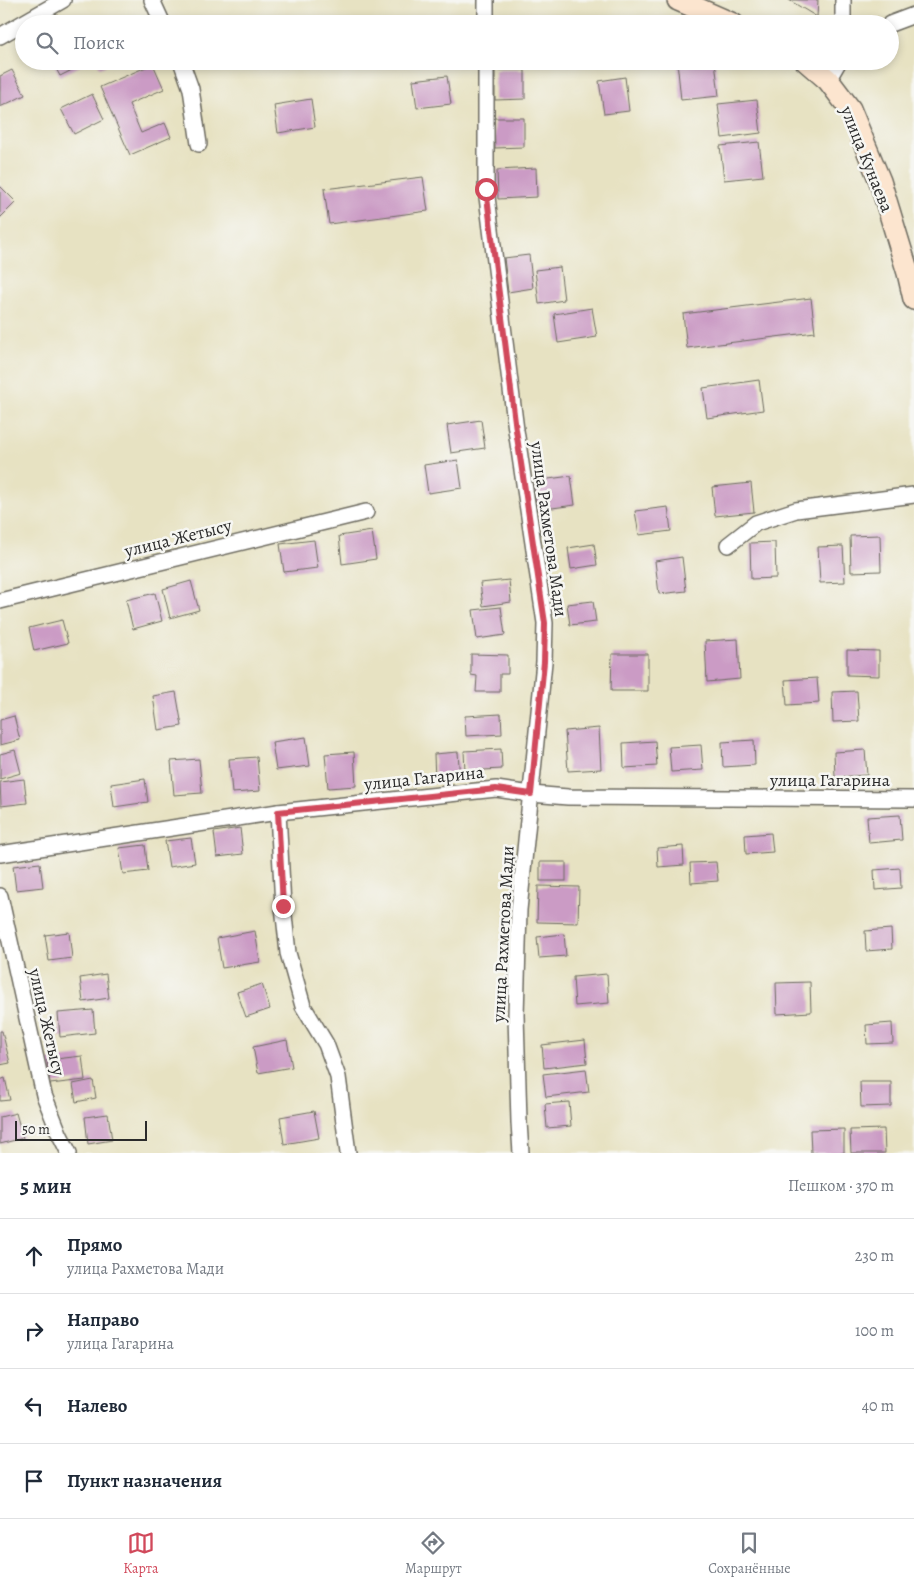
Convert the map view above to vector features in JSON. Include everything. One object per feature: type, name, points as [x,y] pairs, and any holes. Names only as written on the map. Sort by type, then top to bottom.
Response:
[{"type":"main road","points":[[696,3],[717,15]]},
{"type":"main road","name":"улица Кунаева","points":[[816,70],[828,80],[850,109],[880,181],[908,272],[914,299]]},
{"type":"street","points":[[37,15],[63,0]]},
{"type":"street","points":[[152,0],[160,15]]},
{"type":"street","points":[[486,0],[486,15]]},
{"type":"street","points":[[843,15],[844,0]]},
{"type":"street","points":[[899,21],[914,15]]},
{"type":"street","points":[[0,36],[15,27]]},
{"type":"street","points":[[184,70],[191,89],[199,144]]},
{"type":"street","name":"улица Рахметова Мади","points":[[486,70],[486,189],[516,430],[545,623],[544,662],[519,910],[516,1005],[518,1122],[521,1153]]},
{"type":"street","points":[[828,80],[834,70]]},
{"type":"street","points":[[728,545],[756,523],[796,510],[914,495]]},
{"type":"street","name":"улица Жетысу","points":[[0,601],[366,512]]},
{"type":"street","name":"улица Гагарина","points":[[0,854],[278,812],[496,789],[568,797],[914,799]]},
{"type":"street","points":[[278,812],[283,906],[288,953],[303,1006],[326,1044],[338,1077],[348,1153]]},
{"type":"street","name":"улица Жетысу","points":[[0,896],[44,1095],[70,1153]]},
{"type":"building","points":[[789,0],[818,0],[817,15],[814,15]]},
{"type":"building","points":[[12,70],[25,95],[0,107],[0,76]]},
{"type":"building","points":[[57,70],[72,70],[60,76]]},
{"type":"building","points":[[139,70],[156,70],[164,89],[129,104],[141,133],[165,123],[171,137],[130,155],[100,87]]},
{"type":"building","points":[[495,70],[525,70],[525,99],[495,100]]},
{"type":"building","points":[[678,70],[716,70],[719,96],[681,100]]},
{"type":"building","points":[[447,76],[451,104],[417,108],[413,80]]},
{"type":"building","points":[[625,77],[629,111],[604,114],[599,81]]},
{"type":"building","points":[[92,94],[104,119],[74,134],[61,109]]},
{"type":"building","points":[[311,99],[315,127],[278,133],[274,105]]},
{"type":"building","points":[[757,100],[761,133],[722,138],[718,104]]},
{"type":"building","points":[[494,118],[524,118],[524,147],[495,148]]},
{"type":"building","points":[[759,142],[763,176],[724,180],[720,146]]},
{"type":"building","points":[[536,168],[537,197],[498,199],[497,170]]},
{"type":"building","points":[[423,177],[428,211],[329,224],[324,189]]},
{"type":"building","points":[[0,186],[16,202],[0,218]]},
{"type":"building","points":[[529,255],[533,288],[508,292],[504,258]]},
{"type":"building","points":[[560,267],[564,300],[539,304],[535,270]]},
{"type":"building","points":[[811,298],[815,332],[687,348],[683,314]]},
{"type":"building","points":[[592,308],[597,337],[558,343],[554,314]]},
{"type":"building","points":[[759,380],[763,410],[707,418],[703,388]]},
{"type":"building","points":[[481,420],[485,448],[451,453],[447,425]]},
{"type":"building","points":[[458,460],[462,488],[428,493],[424,465]]},
{"type":"building","points":[[571,476],[575,505],[537,510],[533,481]]},
{"type":"building","points":[[751,483],[754,512],[715,516],[712,487]]},
{"type":"building","points":[[668,507],[671,531],[639,535],[635,511]]},
{"type":"building","points":[[372,531],[376,559],[342,564],[339,536]]},
{"type":"building","points":[[880,535],[881,571],[851,572],[850,536]]},
{"type":"building","points":[[314,540],[318,568],[284,572],[280,544]]},
{"type":"building","points":[[775,542],[776,578],[751,579],[750,543]]},
{"type":"building","points":[[594,544],[597,565],[571,569],[568,548]]},
{"type":"building","points":[[843,546],[845,582],[820,583],[818,547]]},
{"type":"building","points":[[682,557],[686,591],[659,594],[655,561]]},
{"type":"building","points":[[509,580],[511,602],[483,606],[480,583]]},
{"type":"building","points":[[191,581],[199,610],[170,618],[163,589]]},
{"type":"building","points":[[155,593],[162,621],[133,629],[126,600]]},
{"type":"building","points":[[593,601],[596,622],[570,625],[567,604]]},
{"type":"building","points":[[501,607],[505,635],[477,639],[473,610]]},
{"type":"building","points":[[62,620],[68,643],[34,651],[29,628]]},
{"type":"building","points":[[738,639],[740,679],[707,682],[705,641]]},
{"type":"building","points":[[847,650],[879,651],[879,676],[847,675]]},
{"type":"building","points":[[471,654],[508,655],[508,674],[500,674],[500,692],[476,692],[477,676],[471,675]]},
{"type":"building","points":[[612,654],[648,654],[648,691],[611,691]]},
{"type":"building","points":[[817,678],[819,703],[787,705],[785,680]]},
{"type":"building","points":[[857,691],[859,721],[833,722],[832,692]]},
{"type":"building","points":[[176,692],[182,726],[158,730],[153,696]]},
{"type":"building","points":[[501,714],[502,734],[466,736],[465,716]]},
{"type":"building","points":[[14,716],[20,740],[0,745],[0,720]]},
{"type":"building","points":[[599,728],[601,769],[568,771],[565,731]]},
{"type":"building","points":[[306,737],[310,766],[276,770],[272,742]]},
{"type":"building","points":[[754,740],[755,765],[723,767],[722,742]]},
{"type":"building","points":[[655,741],[657,766],[624,768],[623,743]]},
{"type":"building","points":[[701,745],[703,770],[671,772],[669,747]]},
{"type":"building","points":[[501,749],[502,769],[465,771],[464,751]]},
{"type":"building","points":[[15,750],[21,773],[0,779],[0,754]]},
{"type":"building","points":[[865,750],[867,775],[835,777],[834,752]]},
{"type":"building","points":[[354,752],[356,786],[328,788],[325,754]]},
{"type":"building","points":[[458,752],[460,779],[435,781],[434,754]]},
{"type":"building","points":[[257,757],[260,791],[232,793],[229,759]]},
{"type":"building","points":[[199,759],[202,793],[174,795],[171,761]]},
{"type":"building","points":[[24,779],[27,803],[1,806],[0,782]]},
{"type":"building","points":[[145,779],[148,802],[114,807],[111,784]]},
{"type":"building","points":[[900,815],[902,840],[869,843],[867,817]]},
{"type":"building","points":[[240,828],[243,854],[217,857],[214,832]]},
{"type":"building","points":[[771,833],[773,852],[746,854],[745,835]]},
{"type":"building","points":[[191,838],[195,863],[169,867],[165,841]]},
{"type":"building","points":[[145,845],[148,871],[123,874],[119,848]]},
{"type":"building","points":[[683,846],[684,865],[658,867],[657,848]]},
{"type":"building","points":[[540,862],[566,862],[566,881],[540,881]]},
{"type":"building","points":[[716,862],[718,881],[691,883],[690,863]]},
{"type":"building","points":[[40,863],[43,887],[16,890],[13,866]]},
{"type":"building","points":[[900,868],[901,888],[875,890],[874,870]]},
{"type":"building","points":[[538,886],[579,887],[578,923],[537,922]]},
{"type":"building","points":[[891,929],[892,949],[866,951],[865,931]]},
{"type":"building","points":[[255,931],[260,962],[222,968],[217,938]]},
{"type":"building","points":[[69,932],[72,958],[49,961],[45,935]]},
{"type":"building","points":[[564,934],[566,956],[539,958],[537,937]]},
{"type":"building","points":[[106,974],[109,998],[83,1002],[80,978]]},
{"type":"building","points":[[607,974],[609,1003],[575,1006],[573,977]]},
{"type":"building","points":[[810,982],[811,1012],[777,1014],[776,983]]},
{"type":"building","points":[[262,984],[270,1009],[246,1017],[237,992]]},
{"type":"building","points":[[93,1010],[95,1033],[60,1037],[58,1013]]},
{"type":"building","points":[[892,1023],[893,1043],[867,1044],[866,1025]]},
{"type":"building","points":[[0,1031],[2,1031],[10,1063],[0,1065]]},
{"type":"building","points":[[287,1040],[292,1067],[258,1073],[253,1047]]},
{"type":"building","points":[[585,1040],[587,1063],[544,1068],[542,1045]]},
{"type":"building","points":[[82,1056],[85,1080],[50,1084],[47,1060]]},
{"type":"building","points":[[586,1069],[589,1092],[546,1097],[543,1074]]},
{"type":"building","points":[[5,1078],[10,1100],[0,1101],[0,1080]]},
{"type":"building","points":[[93,1080],[96,1098],[76,1102],[73,1084]]},
{"type":"building","points":[[860,1082],[891,1082],[891,1106],[861,1107]]},
{"type":"building","points":[[569,1102],[571,1126],[547,1128],[545,1104]]},
{"type":"building","points":[[314,1111],[319,1138],[284,1144],[280,1117]]},
{"type":"building","points":[[16,1113],[23,1138],[0,1144],[0,1117]]},
{"type":"building","points":[[108,1114],[112,1140],[88,1144],[85,1117]]},
{"type":"building","points":[[844,1129],[844,1153],[811,1153],[810,1130]]},
{"type":"building","points":[[884,1129],[885,1153],[851,1153],[850,1130]]},
{"type":"route","points":[[283,906],[278,812],[496,789],[531,794],[544,662],[545,623],[516,430],[486,189]]}]
